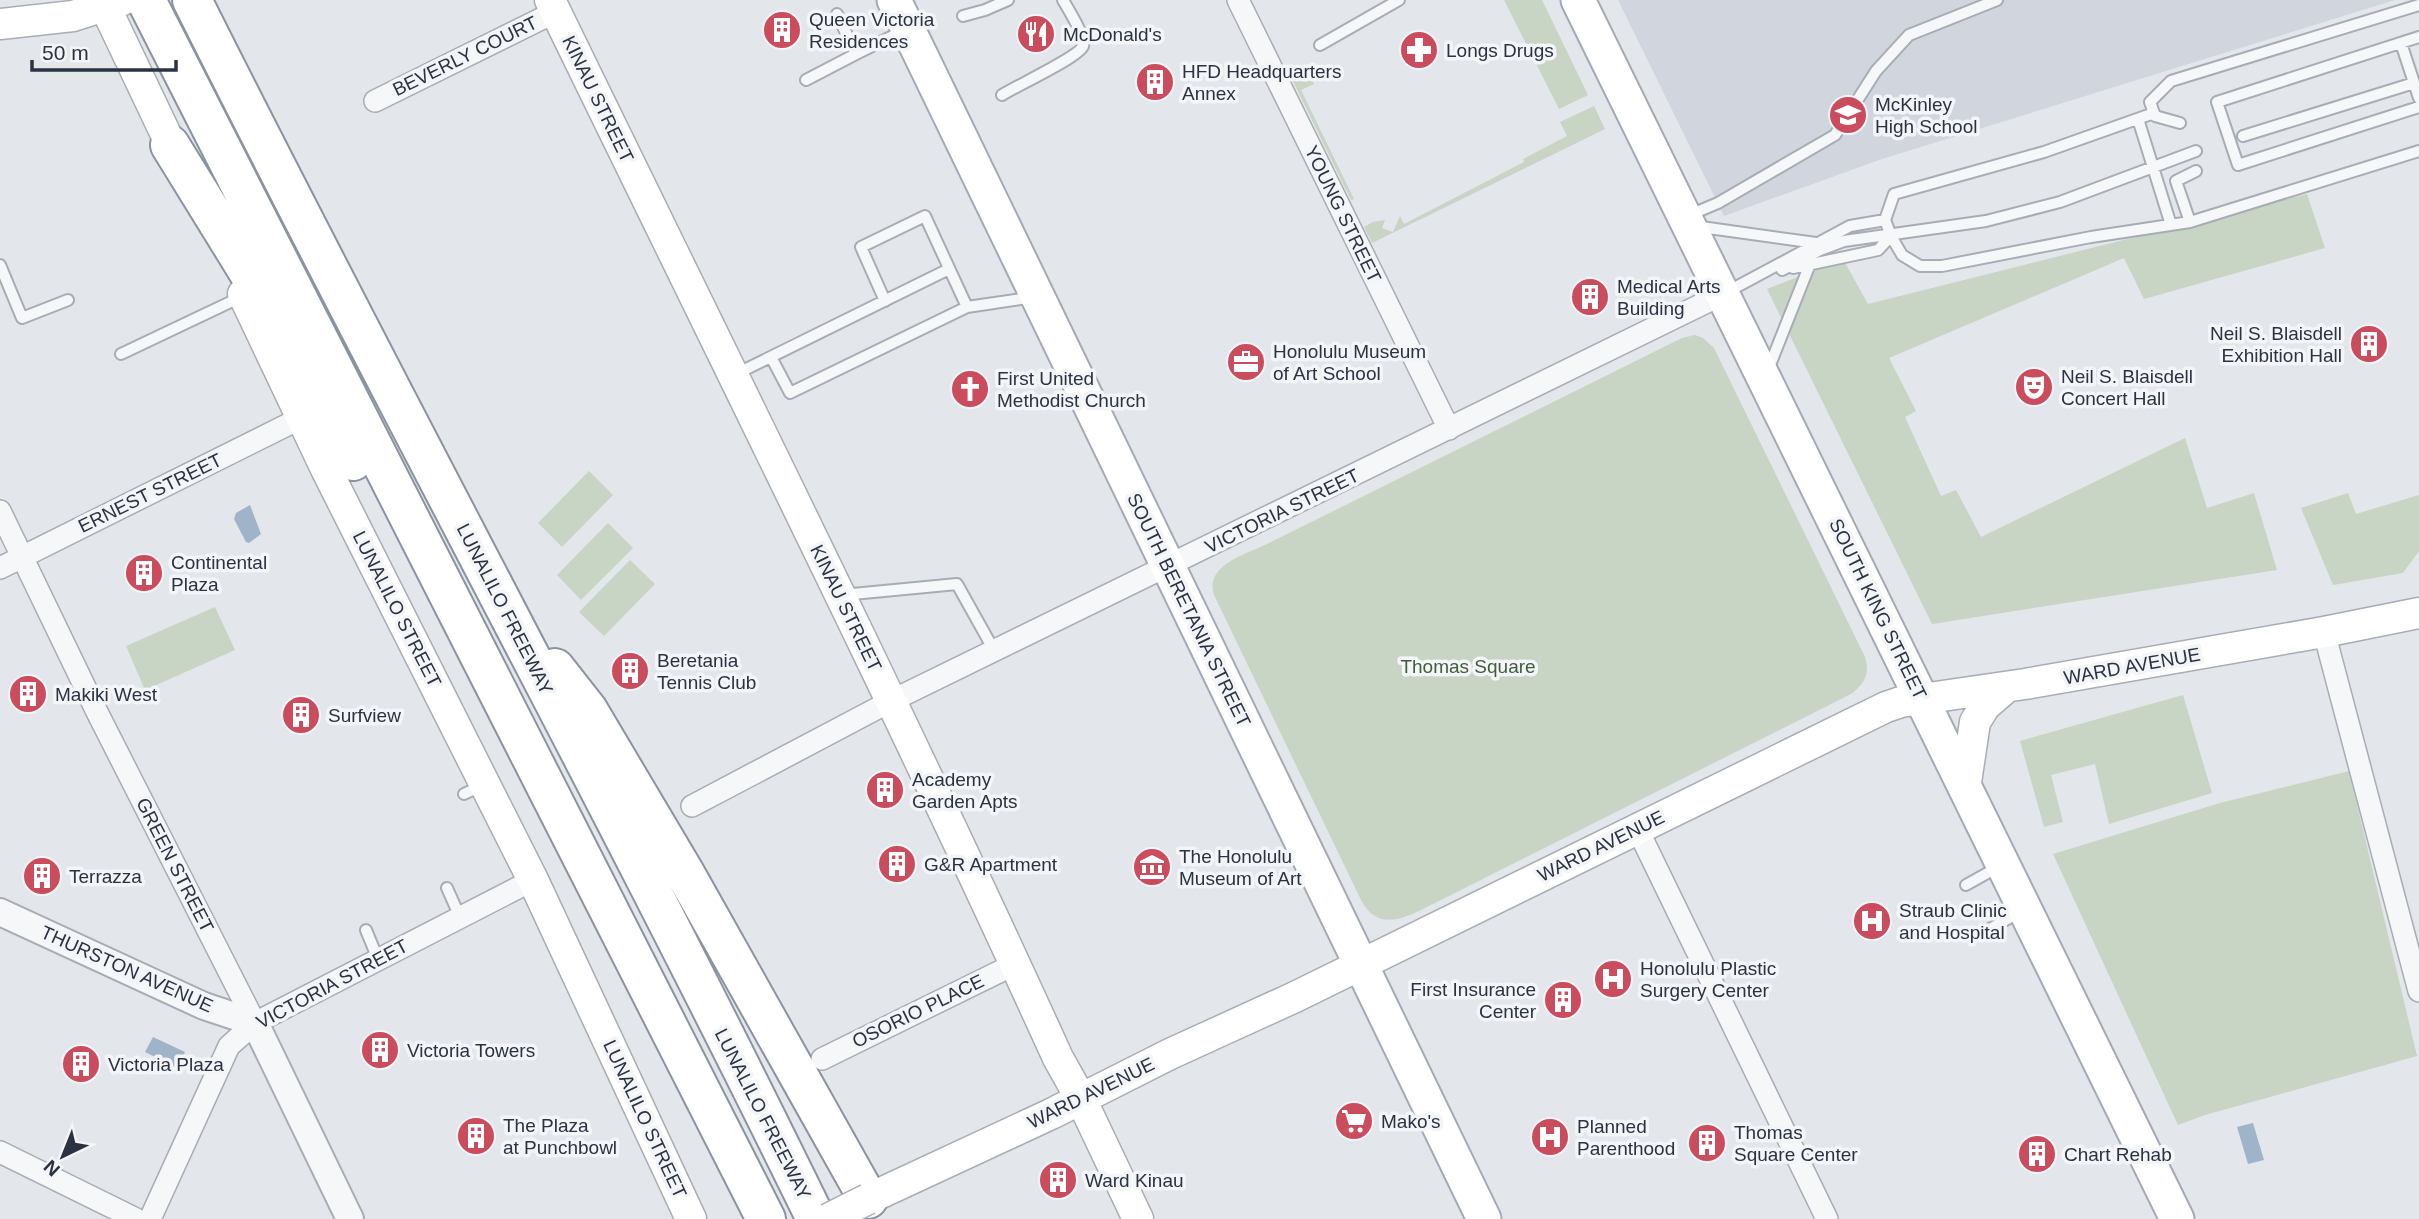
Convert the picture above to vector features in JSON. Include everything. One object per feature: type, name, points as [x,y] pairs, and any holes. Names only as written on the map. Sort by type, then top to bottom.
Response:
[{"type":"highway","points":[[146,0],[766,1219]]},
{"type":"highway","name":"LUNALILO FREEWAY","points":[[192,0],[816,1219]]},
{"type":"highway","points":[[170,145],[260,291],[345,449],[584,859]]},
{"type":"highway","points":[[498,595],[588,709],[686,875],[863,1212]]},
{"type":"highway","points":[[635,959],[748,1219]]},
{"type":"highway","points":[[724,1035],[863,1212]]},
{"type":"main road","name":"SOUTH KING STREET","points":[[1578,0],[2177,1219]]},
{"type":"main road","points":[[0,24],[72,16],[110,2]]},
{"type":"main road","name":"LUNALILO STREET","points":[[110,2],[170,145],[475,789],[533,880],[691,1219]]},
{"type":"main road","name":"KINAU STREET","points":[[552,6],[842,595],[1058,1058],[1081,1099],[1138,1219]]},
{"type":"main road","name":"SOUTH BERETANIA STREET","points":[[901,14],[1484,1219]]},
{"type":"main road","name":"WARD AVENUE","points":[[828,1219],[863,1212],[1170,1054],[1886,707],[1900,702],[2007,687],[2419,613]]},
{"type":"main road","points":[[1965,789],[1975,722],[1985,706],[2007,687]]},
{"type":"street","name":"YOUNG STREET","points":[[1238,0],[1449,429]]},
{"type":"street","name":"BEVERLY COURT","points":[[375,100],[552,6]]},
{"type":"street","name":"VICTORIA STREET","points":[[692,806],[891,702],[1723,294]]},
{"type":"street","name":"ERNEST STREET","points":[[0,568],[301,418]]},
{"type":"street","name":"GREEN STREET","points":[[0,511],[97,712],[255,1023],[350,1219]]},
{"type":"street","points":[[2324,632],[2419,991]]},
{"type":"street","points":[[1637,828],[1827,1219]]},
{"type":"street","name":"VICTORIA STREET","points":[[150,1219],[229,1046],[255,1023],[533,880]]},
{"type":"street","name":"THURSTON AVENUE","points":[[0,912],[204,1006],[255,1023]]},
{"type":"street","name":"OSORIO PLACE","points":[[822,1059],[1015,964]]},
{"type":"street","points":[[0,1152],[136,1219]]},
{"type":"lane","points":[[963,16],[1007,0]]},
{"type":"lane","points":[[1002,95],[1070,58],[1083,46],[1082,36],[1063,0]]},
{"type":"lane","points":[[1320,45],[1399,0]]},
{"type":"lane","points":[[1687,221],[1835,135],[1875,71],[1909,35],[1997,0]]},
{"type":"lane","points":[[2180,123],[2155,116],[2150,102],[2171,81],[2419,5]]},
{"type":"lane","points":[[806,80],[856,54],[901,14]]},
{"type":"lane","points":[[837,15],[856,54]]},
{"type":"lane","points":[[2419,37],[2217,102],[2238,165],[2419,107]]},
{"type":"lane","points":[[2401,43],[2419,98]]},
{"type":"lane","points":[[2243,136],[2414,83]]},
{"type":"lane","points":[[2154,113],[2044,152],[1894,194],[1885,220],[1891,236],[1902,255],[1920,265],[1942,266],[2091,237],[2190,222],[2419,151]]},
{"type":"lane","points":[[2138,119],[2171,225]]},
{"type":"lane","points":[[1782,270],[1832,245],[1986,220],[2060,202],[2196,151]]},
{"type":"lane","points":[[2190,222],[2176,181],[2196,171]]},
{"type":"lane","points":[[885,301],[861,247],[925,216],[967,307]]},
{"type":"lane","points":[[1723,294],[1850,226],[1885,220]]},
{"type":"lane","points":[[1687,221],[1816,243]]},
{"type":"lane","points":[[1755,278],[1878,250],[1891,236]]},
{"type":"lane","points":[[1765,380],[1810,264]]},
{"type":"lane","points":[[0,265],[22,318],[68,300]]},
{"type":"lane","points":[[732,376],[949,269]]},
{"type":"lane","points":[[121,355],[243,295]]},
{"type":"lane","points":[[771,357],[790,393],[967,307],[1037,297]]},
{"type":"lane","points":[[842,595],[957,584],[995,652]]},
{"type":"lane","points":[[1966,885],[2003,864]]},
{"type":"lane","points":[[447,888],[460,917]]},
{"type":"lane","points":[[1988,930],[2025,910]]},
{"type":"lane","points":[[366,930],[378,959]]},
{"type":"shaded area","name":"McKinley High School","points":[[1618,0],[2395,0],[1882,159],[1724,216]]},
{"type":"green space","points":[[1504,0],[1542,0],[1588,95],[1559,109]]},
{"type":"green space","points":[[1307,69],[1314,84],[1301,90],[1354,199],[1351,200],[1291,77]]},
{"type":"green space","points":[[1594,106],[1605,129],[1372,243],[1364,227],[1385,220],[1382,228],[1393,232],[1400,216],[1404,224],[1524,162],[1523,159],[1567,136],[1560,122]]},
{"type":"green space","points":[[2307,194],[2325,248],[2144,299],[2124,258],[1889,358],[1916,411],[1905,417],[1941,496],[1956,490],[1981,537],[2185,438],[2207,508],[2254,493],[2277,570],[1932,624],[1767,289],[1843,259],[1868,304]]},
{"type":"green space","name":"Thomas Square","points":[[1695,335],[1714,348],[1865,657],[1867,668],[1863,682],[1851,694],[1419,911],[1398,919],[1379,918],[1362,902],[1214,595],[1215,576],[1229,562],[1682,338]]},
{"type":"green space","points":[[589,471],[613,495],[562,547],[538,523]]},
{"type":"green space","points":[[2348,493],[2356,514],[2419,495],[2419,551],[2403,573],[2333,585],[2301,508]]},
{"type":"green space","points":[[608,523],[633,548],[581,600],[557,575]]},
{"type":"green space","points":[[630,560],[655,584],[604,636],[579,612]]},
{"type":"green space","points":[[215,607],[235,650],[145,690],[126,646]]},
{"type":"green space","points":[[2183,695],[2212,793],[2109,824],[2095,764],[2051,775],[2063,822],[2044,827],[2020,741]]},
{"type":"green space","points":[[2349,771],[2417,1056],[2205,1115],[2178,1125],[2053,854],[2220,803]]},
{"type":"water","points":[[250,505],[261,534],[249,543],[234,519],[236,513]]},
{"type":"water","points":[[153,1037],[185,1052],[178,1068],[145,1052]]},
{"type":"water","points":[[2253,1123],[2264,1160],[2248,1164],[2237,1127]]},
{"type":"place","name":"Queen Victoria Residences","points":[[782,30]]},
{"type":"place","name":"McDonald's","points":[[1036,34]]},
{"type":"place","name":"Longs Drugs","points":[[1419,50]]},
{"type":"place","name":"HFD Headquarters Annex","points":[[1155,82]]},
{"type":"place","name":"McKinley High School","points":[[1848,115]]},
{"type":"place","name":"Medical Arts Building","points":[[1590,297]]},
{"type":"place","name":"Neil S. Blaisdell Exhibition Hall","points":[[2369,344]]},
{"type":"place","name":"Honolulu Museum of Art School","points":[[1246,362]]},
{"type":"place","name":"Neil S. Blaisdell Concert Hall","points":[[2034,387]]},
{"type":"place","name":"First United Methodist Church","points":[[970,389]]},
{"type":"place","name":"Continental Plaza","points":[[144,573]]},
{"type":"place","name":"Beretania Tennis Club","points":[[630,671]]},
{"type":"place","name":"Makiki West","points":[[28,694]]},
{"type":"place","name":"Surfview","points":[[301,715]]},
{"type":"place","name":"Academy Garden Apts","points":[[885,790]]},
{"type":"place","name":"G&R Apartment","points":[[897,864]]},
{"type":"place","name":"The Honolulu Museum of Art","points":[[1152,867]]},
{"type":"place","name":"Terrazza","points":[[42,876]]},
{"type":"place","name":"Straub Clinic and Hospital","points":[[1872,921]]},
{"type":"place","name":"Honolulu Plastic Surgery Center","points":[[1613,979]]},
{"type":"place","name":"First Insurance Center","points":[[1563,1000]]},
{"type":"place","name":"Victoria Towers","points":[[380,1050]]},
{"type":"place","name":"Victoria Plaza","points":[[81,1064]]},
{"type":"place","name":"Mako's","points":[[1354,1121]]},
{"type":"place","name":"The Plaza at Punchbowl","points":[[476,1136]]},
{"type":"place","name":"Planned Parenthood","points":[[1550,1137]]},
{"type":"place","name":"Thomas Square Center","points":[[1707,1143]]},
{"type":"place","name":"Chart Rehab","points":[[2037,1154]]},
{"type":"place","name":"Ward Kinau","points":[[1058,1180]]}]
